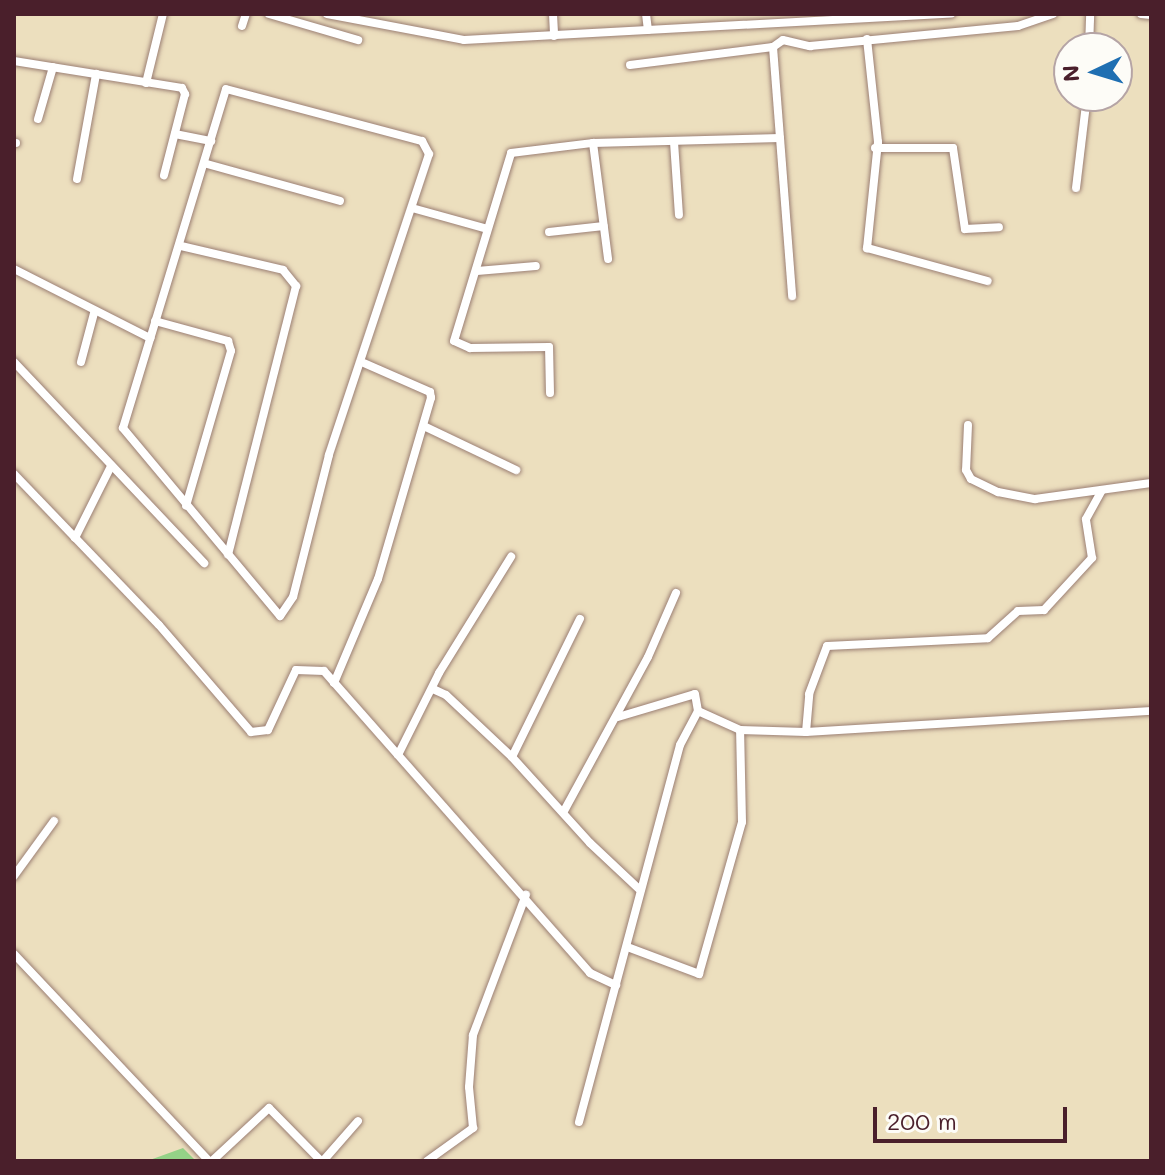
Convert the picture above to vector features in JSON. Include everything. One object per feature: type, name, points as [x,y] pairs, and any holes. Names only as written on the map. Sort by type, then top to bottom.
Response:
[{"type":"street","points":[[146,83],[163,14]]},
{"type":"street","points":[[242,26],[246,14]]},
{"type":"street","points":[[269,14],[358,40]]},
{"type":"street","points":[[327,14],[464,40],[951,14]]},
{"type":"street","points":[[553,14],[554,36]]},
{"type":"street","points":[[646,14],[648,30]]},
{"type":"street","points":[[630,65],[773,47],[783,40],[810,46],[1018,26],[1053,14]]},
{"type":"street","points":[[1141,14],[1151,15]]},
{"type":"street","points":[[867,39],[875,148],[867,248],[988,281]]},
{"type":"street","points":[[773,47],[792,296]]},
{"type":"street","points":[[14,61],[184,91],[164,175]]},
{"type":"street","points":[[38,119],[53,67]]},
{"type":"street","points":[[77,179],[96,74]]},
{"type":"street","points":[[226,89],[422,141],[429,154],[364,363],[329,455],[287,613],[280,616],[124,435],[155,321],[207,164],[211,141],[226,89]]},
{"type":"street","points":[[1076,188],[1085,112]]},
{"type":"street","points":[[175,134],[211,141]]},
{"type":"street","points":[[550,393],[549,347],[459,347],[454,341],[487,229],[494,218],[511,153],[593,143],[780,138]]},
{"type":"street","points":[[674,142],[679,215]]},
{"type":"street","points":[[593,143],[608,259]]},
{"type":"street","points":[[875,148],[953,148],[965,229],[999,227]]},
{"type":"street","points":[[207,164],[340,201]]},
{"type":"street","points":[[412,208],[487,229]]},
{"type":"street","points":[[549,232],[604,226]]},
{"type":"street","points":[[181,246],[283,270],[296,286],[228,555]]},
{"type":"street","points":[[477,271],[536,266]]},
{"type":"street","points":[[14,269],[94,313],[150,338]]},
{"type":"street","points":[[81,362],[94,313]]},
{"type":"street","points":[[155,321],[228,341],[231,351],[186,506]]},
{"type":"street","points":[[14,362],[204,563]]},
{"type":"street","points":[[334,683],[378,579],[426,427],[430,392],[364,363]]},
{"type":"street","points":[[968,425],[966,470],[971,479],[1035,499],[1151,483]]},
{"type":"street","points":[[426,427],[516,470]]},
{"type":"street","points":[[75,538],[111,466]]},
{"type":"street","points":[[14,474],[251,732],[268,730],[296,670],[324,671],[526,895],[590,973],[616,985]]},
{"type":"street","points":[[806,732],[809,694],[827,646],[988,638],[1018,611],[1044,610],[1092,558],[1086,519],[1102,490]]},
{"type":"street","points":[[398,755],[511,557]]},
{"type":"street","points":[[564,811],[618,717],[676,593]]},
{"type":"street","points":[[512,757],[580,619]]},
{"type":"street","points":[[433,689],[446,695],[512,757],[639,889]]},
{"type":"street","points":[[579,1122],[616,985],[630,948],[639,889],[680,745],[698,711],[695,694],[618,717]]},
{"type":"street","points":[[698,711],[740,730],[806,732],[1151,711]]},
{"type":"street","points":[[630,948],[699,974],[742,822],[740,730]]},
{"type":"street","points":[[14,876],[54,821]]},
{"type":"street","points":[[428,1161],[473,1128],[469,1087],[473,1035],[526,895]]},
{"type":"street","points":[[14,954],[211,1161],[269,1108],[322,1161],[358,1121]]},
{"type":"green space","points":[[183,1148],[196,1161],[147,1161]]}]
